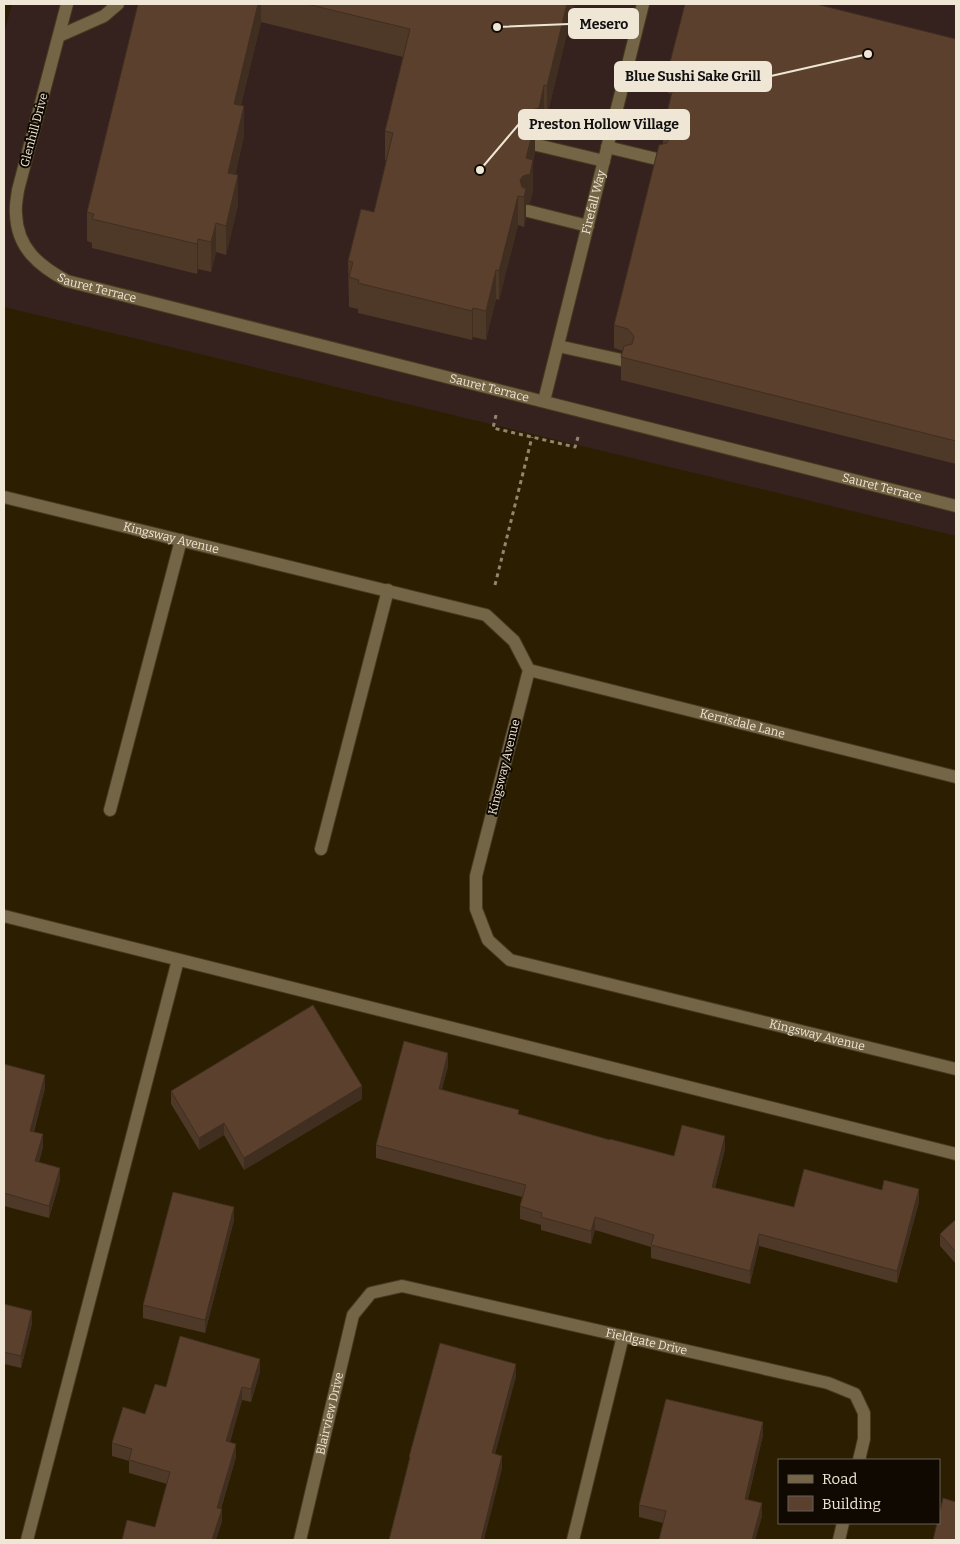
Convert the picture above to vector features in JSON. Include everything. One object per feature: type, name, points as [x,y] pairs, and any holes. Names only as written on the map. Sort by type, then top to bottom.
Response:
[{"type":"street","name":"Glenhill Drive","points":[[31,256],[19,236],[16,213],[18,190],[68,4]]},
{"type":"street","points":[[59,36],[104,16],[118,4]]},
{"type":"street","name":"Firefall Way","points":[[544,401],[643,4]]},
{"type":"street","points":[[537,145],[604,161]]},
{"type":"street","points":[[607,147],[661,160]]},
{"type":"street","points":[[528,211],[588,226]]},
{"type":"street","name":"Sauret Terrace","points":[[31,256],[48,271],[68,281],[956,506]]},
{"type":"street","points":[[558,346],[626,361]]},
{"type":"street","name":"Kingsway Avenue","points":[[4,497],[486,615],[514,640],[529,670],[476,876],[476,909],[488,940],[510,960],[956,1069]]},
{"type":"street","points":[[110,810],[181,540]]},
{"type":"street","points":[[321,849],[388,590]]},
{"type":"street","name":"Kerrisdale Lane","points":[[529,670],[956,777]]},
{"type":"street","points":[[4,916],[956,1154]]},
{"type":"street","points":[[27,1540],[178,960]]},
{"type":"street","name":"Fieldgate Drive","points":[[371,1293],[402,1286],[828,1383],[856,1394],[864,1413],[864,1439],[859,1459]]},
{"type":"street","name":"Blairview Drive","points":[[300,1540],[353,1315],[371,1293]]},
{"type":"street","points":[[573,1540],[623,1336]]},
{"type":"street","points":[[839,1540],[844,1524]]},
{"type":"path","points":[[502,391],[493,428],[575,448],[585,411]]},
{"type":"path","points":[[495,585],[532,437]]},
{"type":"shaded area","points":[[12,4],[956,4],[956,536],[4,307],[4,33]]},
{"type":"building","points":[[138,4],[258,4],[234,104],[244,106],[228,173],[238,175],[226,226],[216,223],[211,242],[198,239],[197,244],[92,219],[94,214],[87,212]]},
{"type":"building","points":[[307,4],[567,4],[547,86],[544,85],[539,108],[531,110],[529,114],[531,121],[535,123],[526,158],[533,160],[530,174],[523,176],[520,180],[522,187],[526,189],[524,197],[518,196],[499,271],[496,270],[486,311],[473,308],[472,311],[358,283],[359,280],[349,277],[353,262],[348,261],[361,209],[374,212],[393,133],[385,131],[410,29]]},
{"type":"building","points":[[685,4],[816,4],[956,39],[956,441],[621,357],[624,346],[632,344],[634,336],[628,329],[614,325],[659,145],[667,143],[669,139],[667,132],[663,129],[677,72],[668,70]]},
{"type":"building","points":[[313,1005],[362,1086],[244,1158],[224,1123],[199,1138],[171,1091]]},
{"type":"building","points":[[404,1041],[448,1053],[439,1089],[519,1110],[518,1114],[674,1156],[682,1125],[725,1136],[712,1187],[794,1207],[804,1169],[882,1190],[884,1180],[919,1189],[897,1271],[759,1234],[750,1271],[651,1245],[654,1235],[595,1217],[591,1231],[541,1217],[542,1213],[520,1206],[526,1185],[376,1145]]},
{"type":"building","points":[[4,1064],[45,1075],[30,1131],[43,1134],[35,1161],[60,1168],[49,1206],[4,1193]]},
{"type":"building","points":[[173,1192],[234,1207],[205,1320],[143,1305]]},
{"type":"building","points":[[956,1219],[956,1252],[940,1234]]},
{"type":"building","points":[[4,1304],[32,1311],[21,1356],[4,1352]]},
{"type":"building","points":[[180,1336],[260,1359],[251,1389],[242,1387],[226,1441],[236,1444],[217,1508],[222,1509],[212,1540],[122,1540],[127,1520],[155,1527],[170,1472],[129,1460],[132,1449],[112,1443],[123,1407],[145,1414],[155,1384],[166,1387]]},
{"type":"building","points":[[440,1343],[516,1364],[492,1453],[502,1456],[481,1540],[389,1540],[409,1457]]},
{"type":"building","points":[[666,1399],[763,1422],[745,1499],[762,1503],[752,1540],[659,1540],[666,1511],[639,1505]]},
{"type":"building","points":[[943,1498],[956,1502],[956,1540],[933,1540],[937,1524],[940,1524]]},
{"type":"place","name":"Mesero","points":[[497,27]]},
{"type":"place","name":"Blue Sushi Sake Grill","points":[[868,54]]},
{"type":"place","name":"Preston Hollow Village","points":[[480,170]]}]
